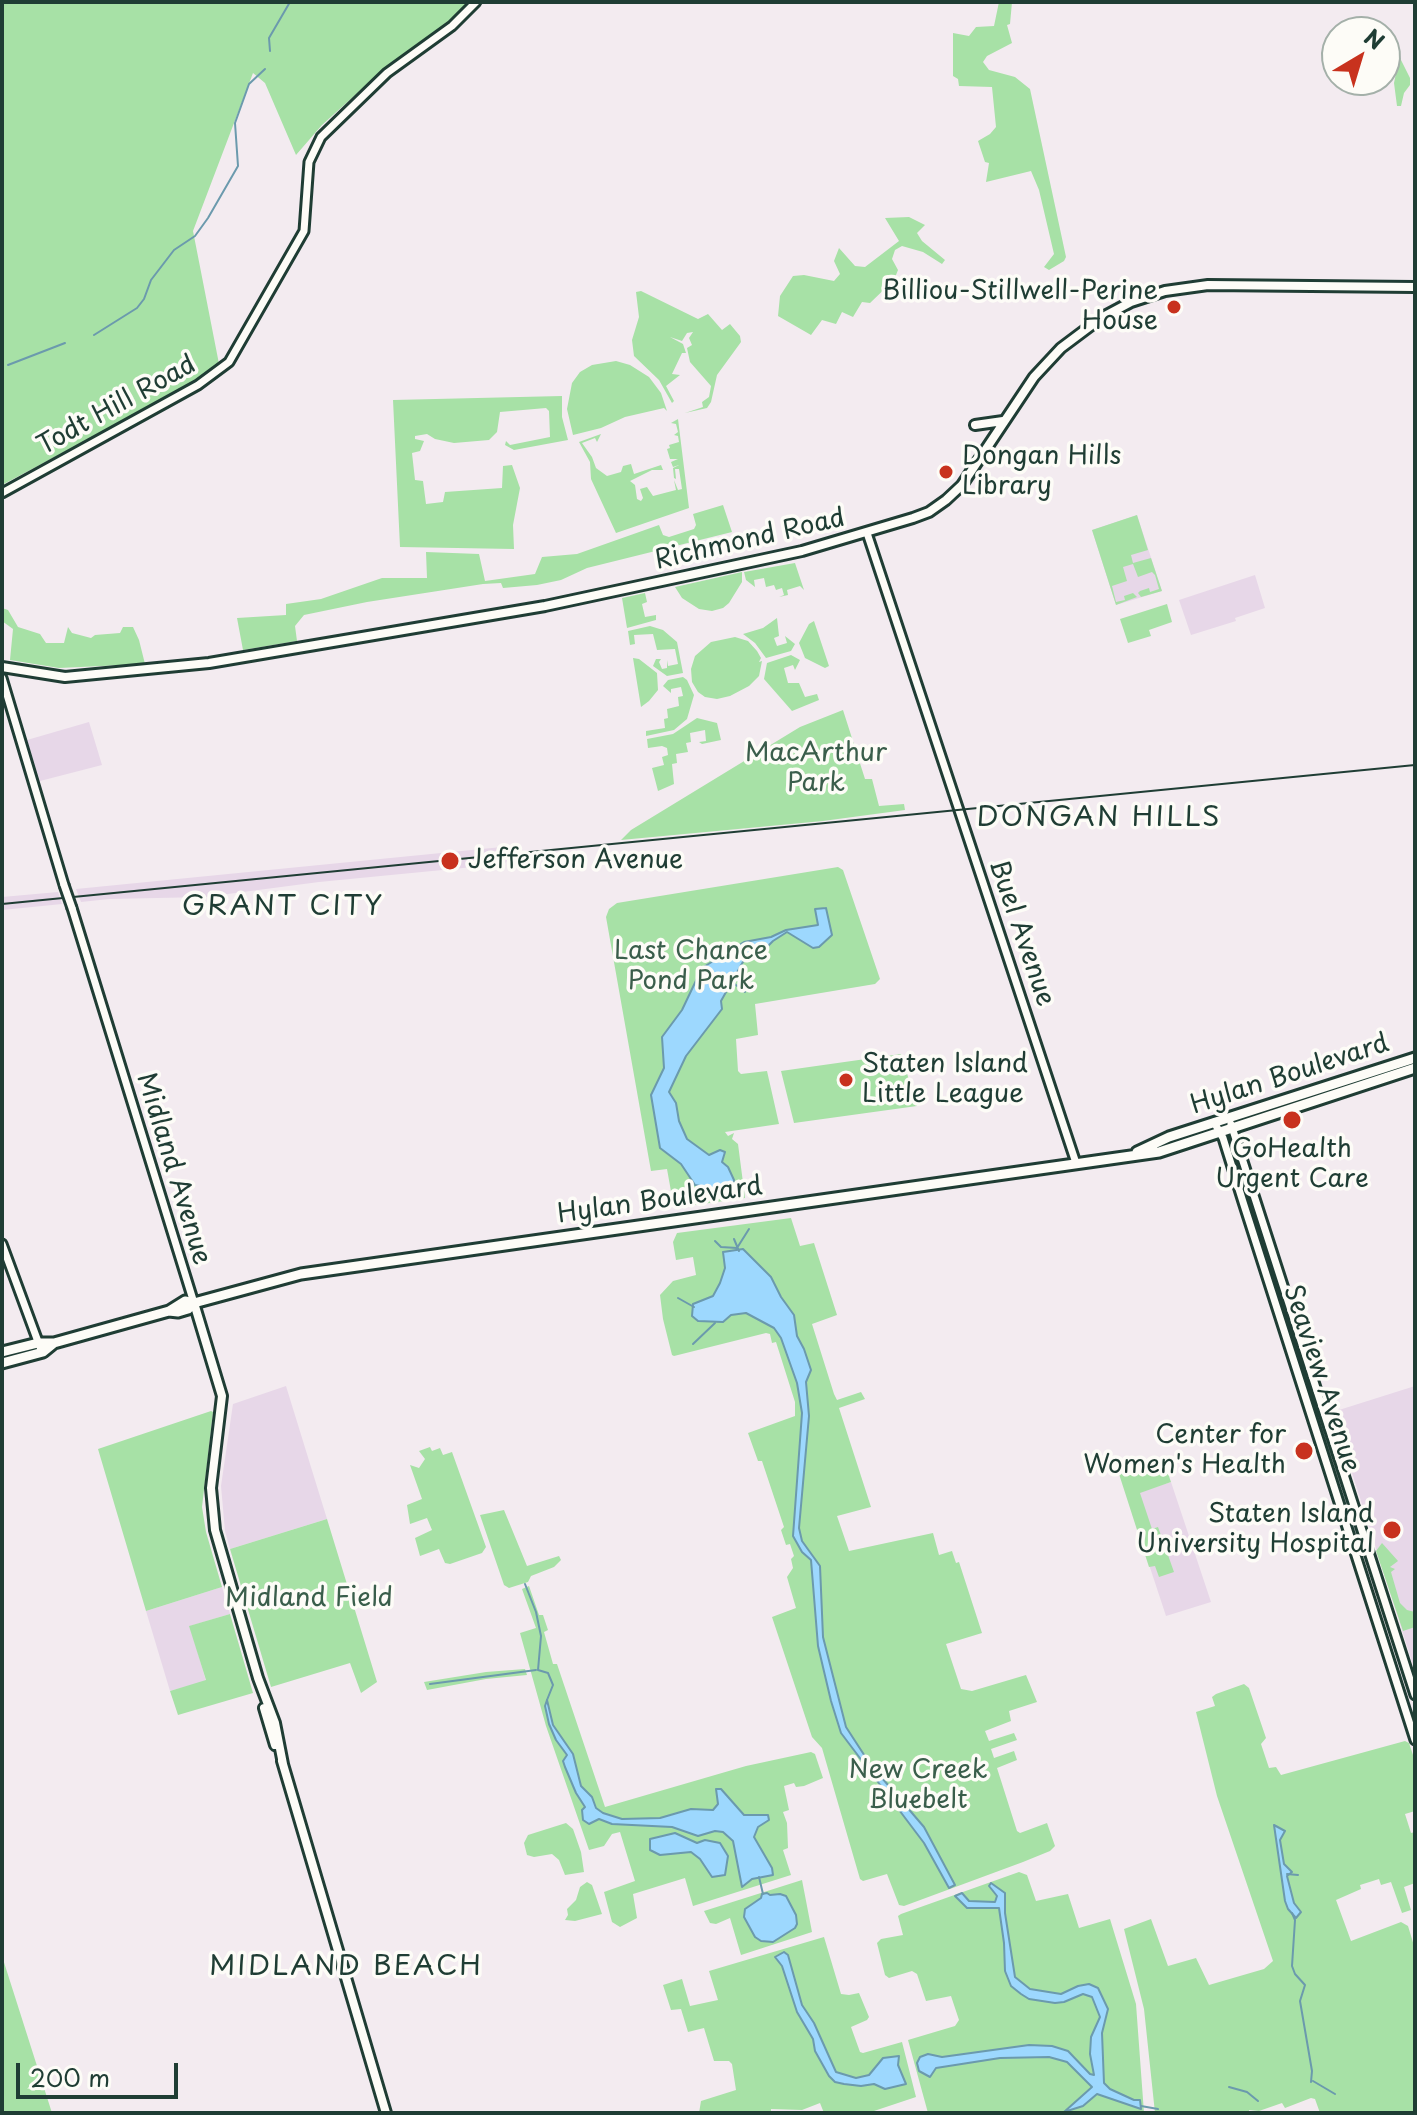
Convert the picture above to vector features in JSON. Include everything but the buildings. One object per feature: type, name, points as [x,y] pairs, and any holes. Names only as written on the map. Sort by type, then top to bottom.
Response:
[{"type":"main road","name":"Richmond Road","points":[[2,667],[65,677],[209,663],[545,606],[802,551],[929,512],[946,500],[962,485],[1034,377],[1061,348],[1101,318],[1146,296],[1182,287],[1208,285],[1415,287]]},
{"type":"main road","points":[[975,425],[1004,420]]},
{"type":"main road","name":"Hylan Boulevard","points":[[1230,1123],[1415,1058]]},
{"type":"main road","name":"Hylan Boulevard","points":[[2,1363],[54,1343],[169,1311],[178,1312],[194,1303],[301,1274],[1134,1154],[1156,1142],[1415,1068]]},
{"type":"main road","name":"Midland Avenue","points":[[194,1303],[222,1396],[211,1488],[213,1522],[268,1721],[386,2113]]},
{"type":"main road","name":"Hylan Boulevard","points":[[2,1352],[40,1348]]},
{"type":"street","name":"Todt Hill Road","points":[[2,493],[198,385],[229,362],[304,231],[309,162],[321,137],[387,73],[452,26],[476,2]]},
{"type":"street","name":"Buel Avenue","points":[[867,533],[1076,1163]]},
{"type":"street","name":"Midland Avenue","points":[[2,678],[194,1303]]},
{"type":"street","name":"Seaview Avenue","points":[[1230,1123],[1415,1695]]},
{"type":"street","name":"Seaview Avenue","points":[[1217,1127],[1415,1740]]},
{"type":"street","points":[[2,1244],[40,1348]]},
{"type":"shaded area","points":[[1137,515],[1162,591],[1116,605],[1092,530]]},
{"type":"shaded area","points":[[1255,575],[1265,608],[1191,635],[1179,600]]},
{"type":"shaded area","points":[[89,722],[102,765],[40,781],[27,740]]},
{"type":"shaded area","points":[[502,847],[508,860],[504,864],[319,882],[205,897],[81,902],[76,889]]},
{"type":"shaded area","points":[[58,892],[62,904],[2,910],[2,897]]},
{"type":"shaded area","points":[[286,1386],[327,1519],[230,1549],[225,1531],[221,1486],[233,1404]]},
{"type":"shaded area","name":"Staten Island University Hospital","points":[[1415,1386],[1415,1671],[1334,1416],[1339,1410]]},
{"type":"shaded area","points":[[1171,1482],[1211,1602],[1166,1616],[1132,1513],[1140,1492]]},
{"type":"shaded area","points":[[222,1587],[230,1614],[190,1626],[206,1681],[170,1691],[146,1611]]},
{"type":"green space","points":[[2,2],[471,2],[457,17],[385,68],[322,125],[296,155],[265,83],[253,73],[193,231],[220,369],[2,485]]},
{"type":"green space","points":[[999,2],[1012,2],[1010,24],[1007,25],[1012,43],[987,56],[983,62],[989,70],[1015,77],[1030,89],[1066,257],[1049,270],[1044,267],[1054,254],[1039,190],[1031,171],[986,182],[989,163],[985,162],[978,141],[996,127],[992,87],[959,86],[958,79],[953,76],[953,33],[969,36],[976,27],[994,26]]},
{"type":"green space","points":[[1401,60],[1410,85],[1401,106],[1397,106],[1396,96],[1401,96]]},
{"type":"green space","points":[[909,217],[925,225],[917,233],[945,260],[942,264],[923,252],[902,246],[895,250],[892,259],[898,270],[894,280],[870,303],[862,302],[853,317],[842,312],[836,324],[822,320],[811,335],[778,316],[780,296],[793,276],[834,281],[840,274],[834,261],[839,248],[855,266],[865,267],[899,241],[885,218]]},
{"type":"green space","points":[[641,291],[698,319],[708,314],[722,330],[730,324],[740,336],[741,342],[717,375],[707,408],[685,413],[703,407],[702,402],[709,397],[711,386],[690,362],[687,348],[692,345],[689,338],[693,332],[687,333],[682,341],[670,337],[683,344],[686,353],[682,353],[672,374],[680,375],[666,386],[674,401],[672,403],[659,380],[634,356],[632,340],[639,317],[636,292]]},
{"type":"green space","points":[[616,361],[630,365],[649,377],[661,393],[667,411],[664,408],[625,417],[601,428],[573,435],[567,409],[572,383],[580,372],[592,365]]},
{"type":"green space","points":[[562,396],[562,417],[568,440],[514,450],[505,445],[506,441],[510,445],[550,437],[549,411],[546,408],[500,412],[497,432],[489,440],[454,443],[427,434],[415,436],[415,439],[424,441],[420,451],[412,453],[415,480],[423,481],[426,504],[443,502],[445,492],[502,488],[503,466],[512,465],[520,488],[513,525],[514,549],[400,547],[393,400]]},
{"type":"green space","points":[[678,419],[689,508],[616,533],[591,479],[590,462],[579,442],[601,434],[597,442],[595,438],[582,443],[596,468],[607,476],[621,472],[623,466],[631,464],[634,474],[661,465],[663,470],[652,470],[630,481],[635,485],[637,499],[641,501],[640,489],[647,487],[653,496],[676,490],[674,480],[678,490],[682,489],[679,469],[675,469],[674,478],[673,468],[679,465],[673,467],[671,462],[678,459],[670,459],[667,449],[669,445],[679,442],[678,436],[674,435],[678,432],[676,424],[671,423]]},
{"type":"green space","points":[[723,505],[732,532],[587,568],[561,580],[537,585],[503,588],[501,583],[483,584],[304,615],[295,626],[297,641],[243,650],[237,618],[286,615],[286,604],[321,599],[382,578],[427,578],[426,552],[479,554],[485,581],[535,574],[542,557],[577,554],[659,525],[663,535],[669,537],[694,529],[693,514]]},
{"type":"green space","points":[[1137,515],[1148,550],[1131,555],[1133,563],[1151,558],[1162,591],[1141,597],[1140,591],[1159,589],[1155,575],[1152,572],[1138,577],[1133,564],[1123,567],[1127,581],[1112,586],[1116,602],[1125,600],[1124,596],[1133,593],[1137,597],[1116,605],[1092,530]]},
{"type":"green space","points":[[795,563],[804,590],[800,586],[787,590],[788,595],[779,597],[784,595],[782,588],[776,590],[774,585],[766,587],[764,578],[754,580],[755,587],[746,580],[744,572]]},
{"type":"green space","points":[[742,572],[742,582],[729,603],[712,611],[699,609],[682,598],[675,587]]},
{"type":"green space","points":[[645,593],[647,602],[642,604],[645,617],[656,615],[656,620],[627,628],[622,598]]},
{"type":"green space","points":[[1167,604],[1172,622],[1149,630],[1151,636],[1128,643],[1120,619]]},
{"type":"green space","points":[[2,608],[8,610],[18,627],[40,634],[46,643],[64,643],[68,627],[72,633],[91,638],[120,633],[123,627],[133,627],[145,664],[59,668],[10,660],[13,629],[2,621]]},
{"type":"green space","points":[[777,618],[779,636],[774,638],[777,646],[787,643],[785,636],[795,644],[791,651],[766,658],[755,643],[743,634],[763,628]]},
{"type":"green space","points":[[814,621],[829,666],[825,668],[805,658],[799,643],[809,624]]},
{"type":"green space","points":[[650,626],[663,630],[677,642],[683,673],[667,676],[653,666],[656,659],[661,659],[662,669],[667,668],[667,660],[668,666],[678,664],[675,649],[657,650],[653,634],[634,635],[635,644],[630,645],[628,631]]},
{"type":"green space","points":[[735,637],[748,641],[757,651],[761,658],[759,662],[762,661],[759,676],[749,686],[730,696],[717,699],[705,697],[692,682],[691,669],[695,656],[711,642]]},
{"type":"green space","points":[[791,655],[800,660],[795,670],[793,665],[784,668],[788,683],[799,683],[805,697],[817,694],[819,700],[792,711],[764,679],[767,663]]},
{"type":"green space","points":[[633,658],[657,673],[658,690],[641,707]]},
{"type":"green space","points":[[683,677],[694,695],[687,719],[674,730],[646,736],[646,731],[665,728],[667,709],[679,706],[678,697],[683,696],[681,687],[671,689],[671,693],[663,686],[668,680]]},
{"type":"green space","name":"MacArthur Park","points":[[843,710],[865,779],[872,779],[879,806],[904,804],[905,810],[621,840],[631,830],[800,727]]},
{"type":"green space","points":[[697,718],[717,723],[721,740],[702,744],[699,742],[706,741],[705,730],[690,733],[691,742],[686,743],[688,752],[676,754],[677,763],[672,764],[674,784],[658,791],[652,768],[664,765],[662,757],[668,755],[667,748],[648,748],[647,739],[673,734]]},
{"type":"green space","name":"Last Chance Pond Park","points":[[838,867],[843,870],[880,979],[875,984],[755,1004],[758,1035],[736,1039],[738,1071],[741,1074],[767,1071],[779,1124],[725,1132],[728,1136],[734,1133],[732,1139],[738,1144],[745,1198],[674,1208],[667,1169],[651,1171],[606,917],[609,909],[617,903]]},
{"type":"green space","name":"Staten Island Little League","points":[[901,1054],[917,1106],[794,1123],[781,1071]]},
{"type":"green space","name":"New Creek Bluebelt","points":[[791,1218],[800,1246],[814,1243],[837,1315],[812,1324],[834,1394],[837,1400],[861,1392],[865,1399],[839,1408],[871,1507],[837,1516],[849,1551],[933,1533],[939,1555],[952,1551],[956,1563],[959,1562],[982,1633],[946,1644],[961,1689],[972,1691],[1026,1675],[1037,1702],[1009,1711],[1011,1721],[985,1731],[989,1741],[1014,1733],[1017,1740],[991,1749],[994,1758],[1014,1751],[1017,1760],[997,1768],[1017,1831],[1020,1833],[1047,1823],[1055,1846],[1023,1862],[904,1906],[899,1905],[887,1874],[863,1881],[860,1879],[822,1748],[812,1737],[772,1617],[796,1608],[787,1577],[793,1568],[791,1559],[794,1556],[790,1544],[786,1545],[781,1530],[784,1527],[762,1461],[758,1461],[748,1433],[795,1416],[795,1402],[776,1342],[772,1343],[770,1334],[766,1333],[674,1356],[663,1319],[660,1295],[673,1281],[696,1275],[693,1257],[676,1260],[673,1242],[677,1233]]},
{"type":"green space","points":[[211,1411],[202,1507],[222,1587],[146,1611],[98,1449]]},
{"type":"green space","points":[[430,1447],[432,1451],[440,1448],[443,1455],[452,1452],[486,1547],[482,1553],[450,1564],[445,1563],[439,1549],[420,1556],[415,1538],[432,1530],[427,1518],[410,1524],[407,1505],[422,1499],[410,1465],[419,1468],[425,1459],[419,1451]]},
{"type":"green space","points":[[1163,1459],[1171,1482],[1140,1493],[1152,1529],[1158,1527],[1174,1572],[1159,1577],[1155,1566],[1149,1567],[1119,1474]]},
{"type":"green space","points":[[504,1510],[527,1566],[559,1556],[561,1560],[554,1567],[531,1576],[528,1582],[509,1588],[504,1585],[480,1515]]},
{"type":"green space","name":"Midland Field","points":[[327,1519],[377,1682],[361,1693],[350,1663],[271,1687],[230,1549]]},
{"type":"green space","points":[[1382,1543],[1398,1561],[1390,1567],[1395,1569],[1391,1572],[1400,1603],[1407,1610],[1415,1612],[1415,1627],[1403,1631],[1376,1551]]},
{"type":"green space","name":"New Creek Bluebelt","points":[[529,1586],[539,1615],[543,1615],[548,1630],[544,1632],[553,1664],[557,1664],[605,1807],[746,1766],[811,1752],[815,1754],[823,1778],[804,1786],[796,1787],[794,1783],[784,1786],[789,1810],[783,1812],[787,1823],[788,1848],[783,1850],[791,1875],[693,1906],[685,1878],[633,1894],[637,1918],[620,1927],[612,1922],[604,1892],[635,1881],[620,1832],[612,1834],[604,1846],[589,1850],[546,1726],[520,1633],[536,1628],[522,1589]]},
{"type":"green space","points":[[230,1614],[253,1693],[178,1715],[170,1691],[206,1680],[189,1626]]},
{"type":"green space","points":[[525,1669],[527,1675],[427,1690],[424,1682],[486,1672]]},
{"type":"green space","points":[[1244,1684],[1249,1688],[1266,1738],[1261,1744],[1269,1768],[1276,1767],[1281,1775],[1405,1741],[1409,1743],[1415,1761],[1415,1811],[1405,1814],[1411,1833],[1415,1832],[1415,1883],[1404,1887],[1411,1910],[1402,1913],[1391,1882],[1381,1885],[1379,1879],[1360,1885],[1361,1889],[1336,1900],[1351,1941],[1401,1922],[1408,1926],[1415,1949],[1415,2112],[1320,2113],[1315,2099],[1311,2098],[1285,2108],[1282,2103],[1259,2111],[1249,2110],[1249,2113],[1155,2113],[1144,2009],[1124,1929],[1151,1919],[1168,1966],[1196,1958],[1209,1985],[1264,1969],[1273,1961],[1217,1796],[1196,1712],[1215,1706],[1212,1697],[1216,1694]]},
{"type":"green space","points":[[566,1823],[573,1829],[584,1872],[565,1875],[559,1860],[552,1854],[527,1855],[524,1843],[528,1835]]},
{"type":"green space","name":"New Creek Bluebelt","points":[[1019,1872],[1027,1875],[1036,1901],[1068,1894],[1079,1928],[1110,1919],[1136,2004],[1144,2113],[928,2113],[908,2040],[955,2026],[959,2020],[951,1996],[926,2001],[917,1974],[912,1971],[889,1978],[885,1975],[877,1943],[881,1939],[903,1935],[898,1916],[901,1914]]},
{"type":"green space","points":[[802,1880],[812,1932],[741,1955],[730,1918],[716,1924],[710,1923],[704,1911]]},
{"type":"green space","points":[[587,1882],[592,1885],[602,1914],[575,1921],[565,1920],[567,1909],[576,1900],[580,1887]]},
{"type":"green space","points":[[824,1937],[841,1994],[859,1993],[869,2017],[851,2027],[860,2052],[902,2042],[916,2097],[868,2113],[824,2113],[820,2103],[802,2110],[771,2109],[771,2113],[699,2113],[701,2101],[736,2090],[732,2064],[729,2061],[714,2061],[704,2028],[688,2032],[681,2009],[671,2010],[663,1985],[682,1979],[690,2006],[718,2000],[709,1971]]},
{"type":"green space","points":[[2,1956],[30,2044],[52,2113],[2,2113]]},
{"type":"water","points":[[826,908],[832,935],[819,947],[813,948],[787,932],[744,960],[721,1001],[722,1009],[686,1056],[669,1092],[676,1103],[687,1139],[709,1155],[720,1150],[725,1152],[722,1162],[734,1180],[733,1194],[716,1197],[710,1188],[695,1185],[681,1164],[660,1148],[651,1095],[664,1068],[662,1037],[682,1010],[702,968],[744,942],[771,937],[786,930],[818,925],[815,909]]},
{"type":"water","points":[[743,1249],[771,1277],[794,1315],[797,1336],[811,1370],[806,1382],[809,1416],[799,1528],[802,1541],[820,1566],[823,1637],[846,1727],[870,1764],[924,1827],[955,1885],[949,1888],[924,1843],[841,1733],[831,1701],[818,1646],[811,1560],[793,1536],[802,1413],[797,1383],[781,1338],[774,1328],[746,1313],[731,1315],[723,1322],[698,1321],[692,1316],[693,1304],[713,1296],[720,1283],[725,1268],[723,1252]]},
{"type":"water","points":[[547,1700],[553,1725],[573,1754],[581,1786],[592,1797],[596,1808],[622,1819],[660,1818],[691,1809],[713,1810],[718,1804],[716,1789],[721,1789],[744,1815],[768,1815],[769,1820],[758,1827],[754,1837],[773,1875],[752,1879],[742,1887],[733,1841],[723,1832],[698,1836],[672,1827],[612,1824],[599,1819],[589,1824],[583,1820],[582,1810],[585,1807],[565,1767],[563,1761],[567,1755],[549,1724],[545,1706]]},
{"type":"water","points":[[1274,1825],[1285,1831],[1280,1840],[1284,1864],[1292,1872],[1287,1876],[1294,1903],[1301,1912],[1296,1918],[1285,1901]]},
{"type":"water","points":[[675,1833],[697,1843],[705,1840],[720,1843],[728,1856],[725,1875],[712,1877],[691,1852],[660,1855],[650,1850],[650,1839]]},
{"type":"water","points":[[991,1883],[1005,1893],[1015,1977],[1030,1989],[1061,1994],[1089,1984],[1098,1988],[1108,2009],[1102,2033],[1104,2083],[1110,2089],[1140,2100],[1141,2109],[1097,2094],[1083,2106],[1064,2112],[1092,2087],[1067,2062],[1049,2057],[1000,2058],[936,2068],[930,2077],[919,2071],[917,2063],[920,2057],[928,2054],[942,2057],[1029,2045],[1052,2046],[1068,2051],[1094,2075],[1091,2037],[1100,2017],[1092,1997],[1083,1994],[1055,2003],[1029,1999],[1021,1994],[1011,1986],[1005,1971],[999,1908],[967,1908],[955,1896],[962,1893],[969,1901],[995,1902],[997,1896],[989,1886]]},
{"type":"water","points":[[767,1893],[786,1896],[796,1915],[795,1928],[773,1942],[755,1937],[744,1917],[745,1909]]},
{"type":"water","points":[[784,1952],[788,1955],[802,2005],[814,2023],[836,2072],[856,2078],[869,2075],[883,2058],[899,2056],[898,2065],[906,2084],[885,2089],[874,2084],[861,2086],[835,2082],[829,2076],[797,2012],[782,1966],[775,1957]]},
{"type":"waterway","points":[[270,51],[269,38],[290,2]]},
{"type":"waterway","points":[[94,335],[137,308],[151,280],[174,250],[195,236],[208,218],[238,166],[235,123],[249,84],[265,69]]},
{"type":"waterway","points":[[8,365],[65,343]]},
{"type":"waterway","points":[[732,982],[745,992]]},
{"type":"waterway","points":[[715,1241],[721,1247],[737,1248],[749,1229]]},
{"type":"waterway","points":[[734,1239],[739,1251]]},
{"type":"waterway","points":[[678,1298],[694,1307]]},
{"type":"waterway","points":[[693,1344],[715,1323]]},
{"type":"waterway","points":[[525,1584],[541,1636],[538,1670],[548,1673],[553,1685],[547,1700]]},
{"type":"waterway","points":[[430,1684],[536,1670]]},
{"type":"waterway","points":[[1287,1874],[1298,1875]]},
{"type":"waterway","points":[[759,1877],[763,1894]]},
{"type":"waterway","points":[[1292,1913],[1295,1920],[1292,1966],[1305,1985],[1300,2001],[1312,2071],[1311,2082]]},
{"type":"waterway","points":[[1313,2081],[1335,2094]]},
{"type":"waterway","points":[[1229,2087],[1247,2092],[1258,2101]]},
{"type":"waterway","points":[[1141,2106],[1158,2109]]},
{"type":"railway","points":[[2,904],[1415,765]]},
{"type":"place","name":"Billiou-Stillwell-Perine House","points":[[1174,307]]},
{"type":"place","name":"Dongan Hills Library","points":[[946,472]]},
{"type":"place","name":"Jefferson Avenue","points":[[450,861]]},
{"type":"place","name":"Staten Island Little League","points":[[846,1080]]},
{"type":"place","name":"GoHealth Urgent Care","points":[[1292,1120]]},
{"type":"place","name":"Center for Women's Health","points":[[1304,1451]]},
{"type":"place","name":"Staten Island University Hospital","points":[[1392,1530]]},
{"type":"district","name":"DONGAN HILLS","points":[[1099,818]]},
{"type":"district","name":"GRANT CITY","points":[[283,907]]},
{"type":"district","name":"MIDLAND BEACH","points":[[346,1967]]}]
